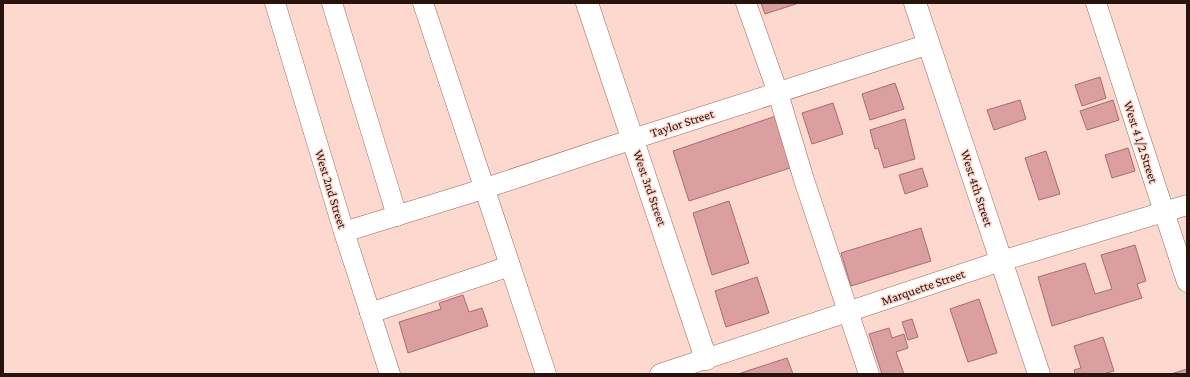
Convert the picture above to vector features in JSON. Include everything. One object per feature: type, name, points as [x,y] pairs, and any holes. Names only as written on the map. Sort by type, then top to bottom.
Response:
[{"type":"main road","name":"West 3rd Street","points":[[587,3],[709,366]]},
{"type":"main road","name":"West 4th Street","points":[[915,3],[1038,374]]},
{"type":"street","name":"West 2nd Street","points":[[276,3],[344,232],[390,374]]},
{"type":"street","points":[[332,3],[397,216]]},
{"type":"street","points":[[422,3],[546,374]]},
{"type":"street","points":[[746,3],[778,93],[804,180],[869,374]]},
{"type":"street","name":"West 4 1/2 Street","points":[[1096,3],[1187,282]]},
{"type":"street","name":"Taylor Street","points":[[344,232],[483,189],[929,44]]},
{"type":"street","name":"Marquette Street","points":[[660,374],[709,366],[848,312],[1001,261],[1187,206]]},
{"type":"street","points":[[370,313],[510,266]]},
{"type":"building","points":[[761,3],[799,3],[765,14]]},
{"type":"building","points":[[1100,77],[1106,98],[1082,106],[1075,85]]},
{"type":"building","points":[[895,83],[904,109],[870,120],[862,94]]},
{"type":"building","points":[[1020,100],[1026,119],[994,130],[987,110]]},
{"type":"building","points":[[1113,100],[1119,120],[1087,130],[1080,111]]},
{"type":"building","points":[[833,103],[843,134],[812,144],[802,113]]},
{"type":"building","points":[[779,115],[796,166],[689,201],[673,151]]},
{"type":"building","points":[[905,119],[915,159],[884,168],[878,148],[875,149],[870,130]]},
{"type":"building","points":[[1128,148],[1135,171],[1112,178],[1105,155]]},
{"type":"building","points":[[1046,151],[1060,194],[1039,200],[1025,158]]},
{"type":"building","points":[[922,168],[928,186],[905,194],[899,175]]},
{"type":"building","points":[[729,201],[749,263],[712,275],[693,213]]},
{"type":"building","points":[[921,228],[931,261],[851,286],[841,253]]},
{"type":"building","points":[[1135,245],[1146,281],[1137,284],[1142,298],[1052,326],[1038,277],[1085,263],[1095,294],[1112,289],[1101,255]]},
{"type":"building","points":[[757,277],[769,313],[726,327],[715,291]]},
{"type":"building","points":[[463,295],[469,312],[482,308],[488,326],[408,353],[399,322],[441,309],[439,303]]},
{"type":"building","points":[[979,299],[997,353],[968,362],[950,309]]},
{"type":"building","points":[[912,319],[918,337],[908,340],[902,322]]},
{"type":"building","points":[[889,328],[892,338],[904,334],[908,348],[896,352],[904,374],[882,374],[869,334]]},
{"type":"building","points":[[1103,337],[1114,371],[1103,374],[1075,374],[1074,370],[1081,368],[1074,346]]},
{"type":"building","points":[[787,358],[793,374],[741,373]]},
{"type":"building","points":[[1187,369],[1187,374],[1171,374]]}]
